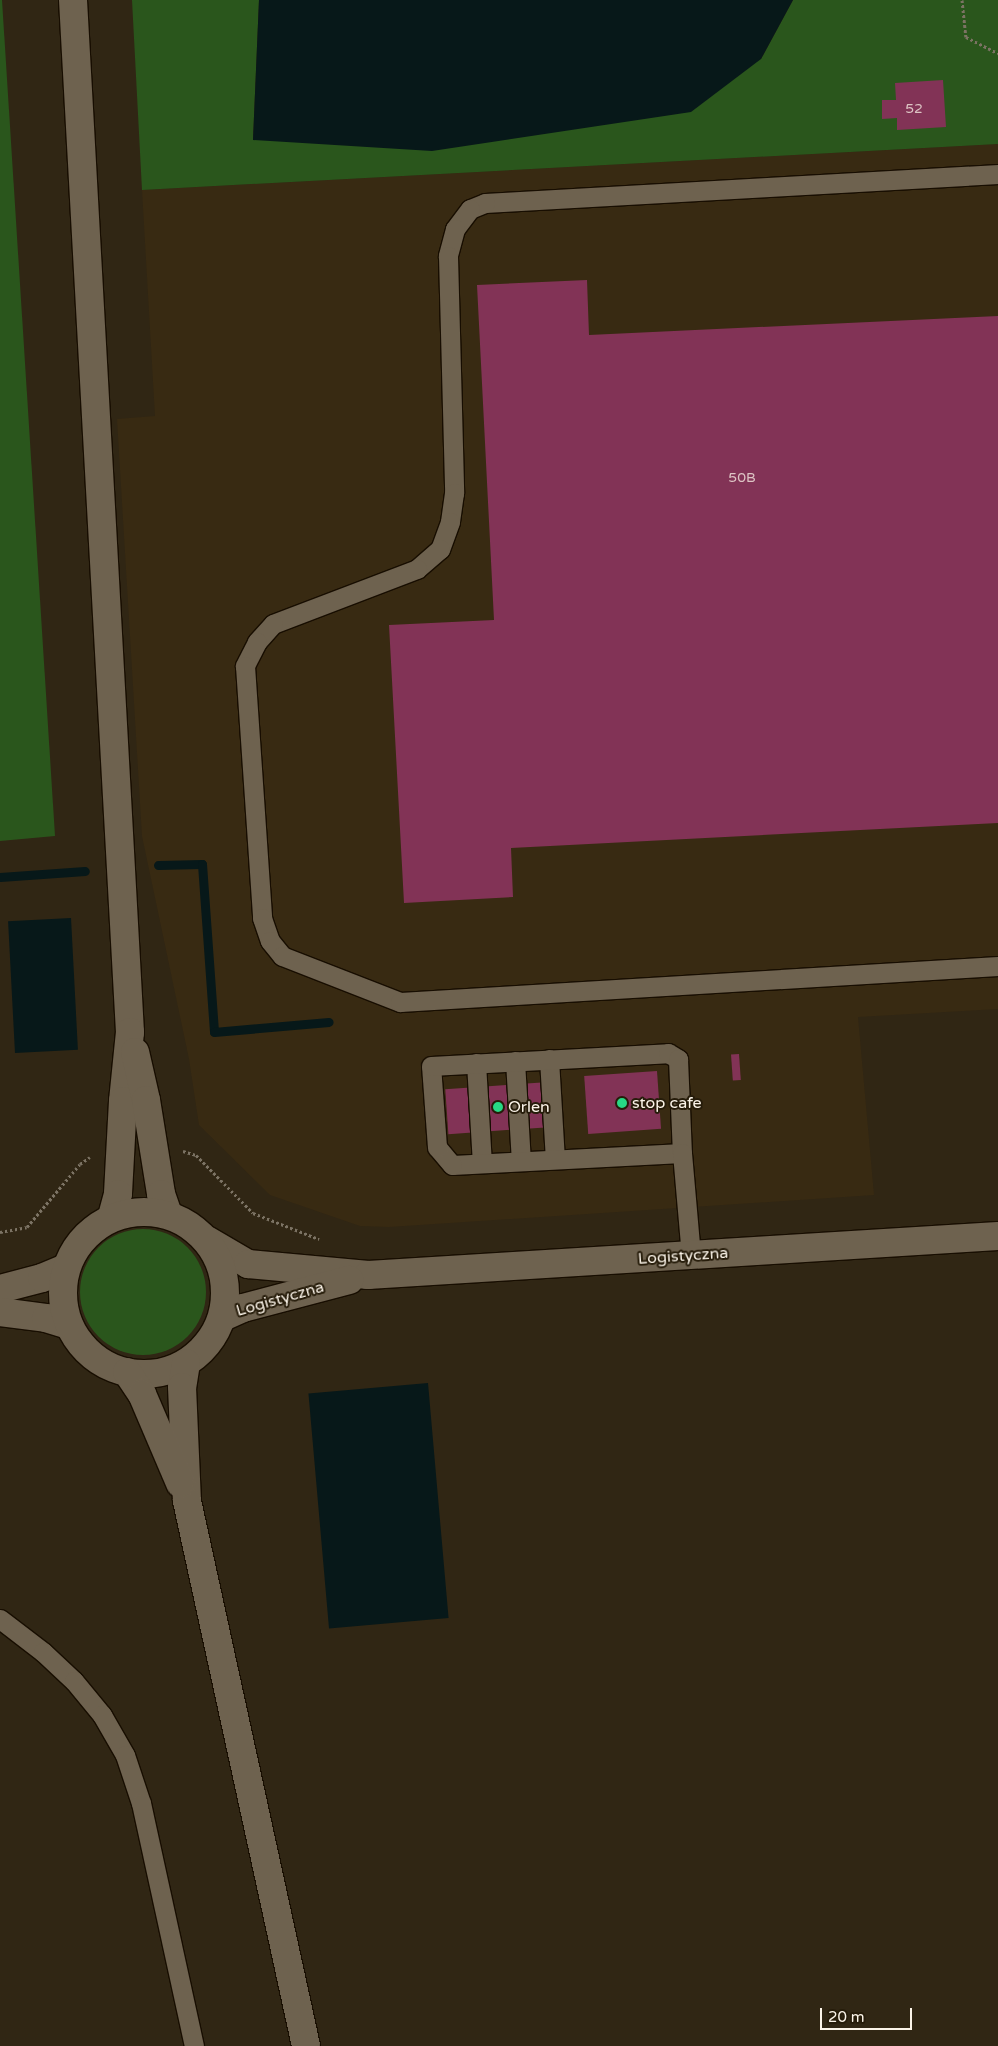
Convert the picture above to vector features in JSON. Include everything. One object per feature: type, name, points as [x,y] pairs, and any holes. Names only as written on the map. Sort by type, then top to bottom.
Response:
[{"type":"main road","points":[[73,0],[130,1032],[123,1101],[122,1153],[118,1194],[112,1217]]},
{"type":"main road","points":[[130,1032],[146,1100],[161,1194],[168,1214]]},
{"type":"main road","points":[[149,1211],[168,1214],[189,1224],[207,1240],[221,1264],[226,1290],[222,1317],[208,1343],[186,1363],[157,1373],[127,1372],[103,1363],[83,1346],[69,1325],[63,1306],[62,1286],[66,1268],[84,1238],[112,1217],[130,1212],[149,1211]]},
{"type":"main road","name":"Logistyczna","points":[[207,1240],[248,1264],[368,1275],[998,1236]]},
{"type":"main road","points":[[0,1289],[42,1278],[66,1268]]},
{"type":"main road","name":"Logistyczna","points":[[222,1317],[243,1308],[368,1275]]},
{"type":"main road","points":[[0,1312],[46,1318],[69,1325]]},
{"type":"main road","points":[[186,1363],[182,1387],[187,1501],[306,2046]]},
{"type":"main road","points":[[127,1372],[142,1394],[187,1501]]},
{"type":"lane","points":[[998,174],[485,203],[470,209],[455,229],[448,256],[454,494],[450,522],[440,549],[417,568],[274,624],[257,642],[246,666],[262,918],[270,941],[282,956],[400,1002],[998,966]]},
{"type":"lane","points":[[682,1153],[452,1165],[437,1147],[433,1114],[431,1066],[668,1053],[678,1060],[682,1153],[691,1255]]},
{"type":"lane","points":[[549,1059],[555,1159]]},
{"type":"lane","points":[[515,1061],[521,1161]]},
{"type":"lane","points":[[476,1063],[482,1163]]},
{"type":"lane","points":[[0,1619],[43,1652],[74,1681],[102,1715],[125,1755],[141,1803],[194,2046]]},
{"type":"path","points":[[962,0],[966,37],[998,53]]},
{"type":"path","points":[[154,1152],[184,1151],[196,1155],[253,1213],[320,1240]]},
{"type":"path","points":[[0,1232],[27,1227],[80,1164],[92,1156],[122,1153]]},
{"type":"shaded area","points":[[259,0],[793,0],[761,59],[691,112],[432,151],[253,140]]},
{"type":"shaded area","points":[[998,144],[998,1009],[858,1017],[874,1195],[389,1227],[360,1226],[270,1195],[199,1125],[189,1059],[142,836],[117,419],[155,416],[142,190]]},
{"type":"shaded area","points":[[71,918],[78,1050],[15,1053],[8,921]]},
{"type":"shaded area","points":[[428,1383],[449,1618],[329,1629],[308,1393]]},
{"type":"green space","points":[[0,0],[2,0],[55,836],[0,841]]},
{"type":"green space","points":[[132,0],[259,0],[253,140],[761,59],[793,0],[998,0],[998,144],[142,190]]},
{"type":"green space","points":[[143,1229],[167,1234],[187,1248],[201,1268],[206,1292],[201,1316],[187,1336],[167,1350],[143,1355],[119,1350],[99,1336],[85,1316],[80,1292],[85,1268],[99,1248],[119,1234]]},
{"type":"building","points":[[943,80],[946,127],[897,130],[897,118],[882,119],[882,100],[896,100],[895,83]]},
{"type":"building","points":[[587,280],[589,335],[998,316],[998,823],[511,848],[513,897],[404,903],[389,625],[494,620],[477,285]]},
{"type":"building","points":[[739,1054],[741,1080],[733,1080],[731,1055]]},
{"type":"building","name":"stop cafe","points":[[657,1071],[661,1129],[588,1134],[584,1076]]},
{"type":"building","name":"Orlen","points":[[549,1082],[552,1127],[448,1134],[445,1089]]},
{"type":"waterway","points":[[158,865],[202,864],[214,1032],[329,1022]]},
{"type":"waterway","points":[[0,877],[85,871]]},
{"type":"place","name":"stop cafe","points":[[622,1103]]},
{"type":"place","name":"Orlen","points":[[498,1107]]}]
